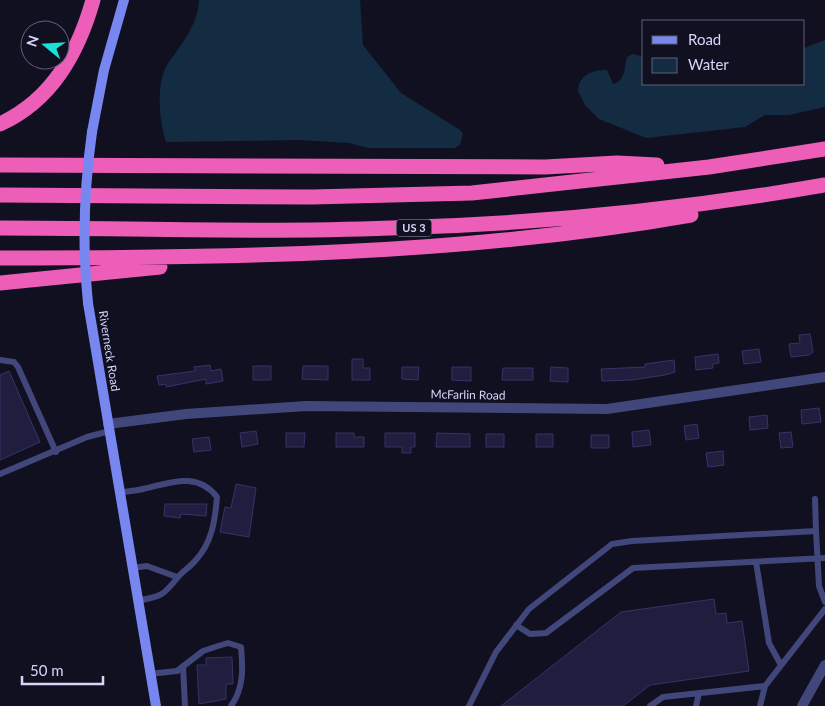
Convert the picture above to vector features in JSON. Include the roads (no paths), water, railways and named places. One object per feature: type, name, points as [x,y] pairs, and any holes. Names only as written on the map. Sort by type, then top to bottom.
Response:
[{"type":"highway","points":[[0,124],[34,103],[59,76],[79,41],[93,0]]},
{"type":"highway","points":[[0,195],[312,197],[472,192],[709,167],[825,149]]},
{"type":"highway","points":[[0,165],[545,167],[617,163],[709,167]]},
{"type":"highway","name":"US 3","points":[[0,228],[356,229],[439,227],[645,211],[825,185]]},
{"type":"highway","points":[[0,283],[302,254],[588,231],[705,212],[802,189]]},
{"type":"highway","points":[[0,258],[175,258],[302,254]]},
{"type":"main road","name":"Riverneck Road","points":[[124,0],[104,70],[92,132],[84,251],[88,303],[149,674],[156,706]]},
{"type":"street","name":"McFarlin Road","points":[[109,427],[186,414],[306,406],[607,409],[825,377]]},
{"type":"street","points":[[802,706],[825,665]]},
{"type":"lane","points":[[0,360],[14,362],[18,367],[56,452]]},
{"type":"lane","points":[[0,474],[56,452],[109,427]]},
{"type":"lane","points":[[119,493],[178,480],[202,483],[211,489],[217,497],[215,522],[208,542],[196,561],[177,578],[174,585],[167,591],[151,598],[137,601]]},
{"type":"lane","points":[[815,499],[816,531],[821,559],[819,586],[825,602]]},
{"type":"lane","points":[[469,706],[496,652],[529,609],[612,544],[632,541],[816,531]]},
{"type":"lane","points":[[516,625],[530,634],[546,634],[633,568],[821,559]]},
{"type":"lane","points":[[756,562],[769,642],[781,665]]},
{"type":"lane","points":[[132,568],[147,566],[177,578]]},
{"type":"lane","points":[[760,706],[765,686],[825,609]]},
{"type":"lane","points":[[149,674],[177,671],[203,651],[228,643],[241,647],[243,673],[239,690],[231,706]]},
{"type":"lane","points":[[183,666],[185,706]]},
{"type":"lane","points":[[650,706],[663,697],[765,686]]},
{"type":"lane","points":[[696,706],[699,693]]},
{"type":"water","points":[[199,0],[360,0],[363,45],[401,93],[460,130],[463,134],[460,145],[455,148],[368,148],[349,143],[300,140],[166,142],[160,112],[162,80],[169,62],[184,41],[196,17]]},
{"type":"water","points":[[825,40],[825,107],[789,115],[765,115],[745,127],[646,138],[599,119],[585,105],[578,91],[581,81],[591,72],[607,70],[613,84],[620,80],[624,73],[627,57],[633,54],[642,56],[642,85],[805,85],[805,48]]}]
